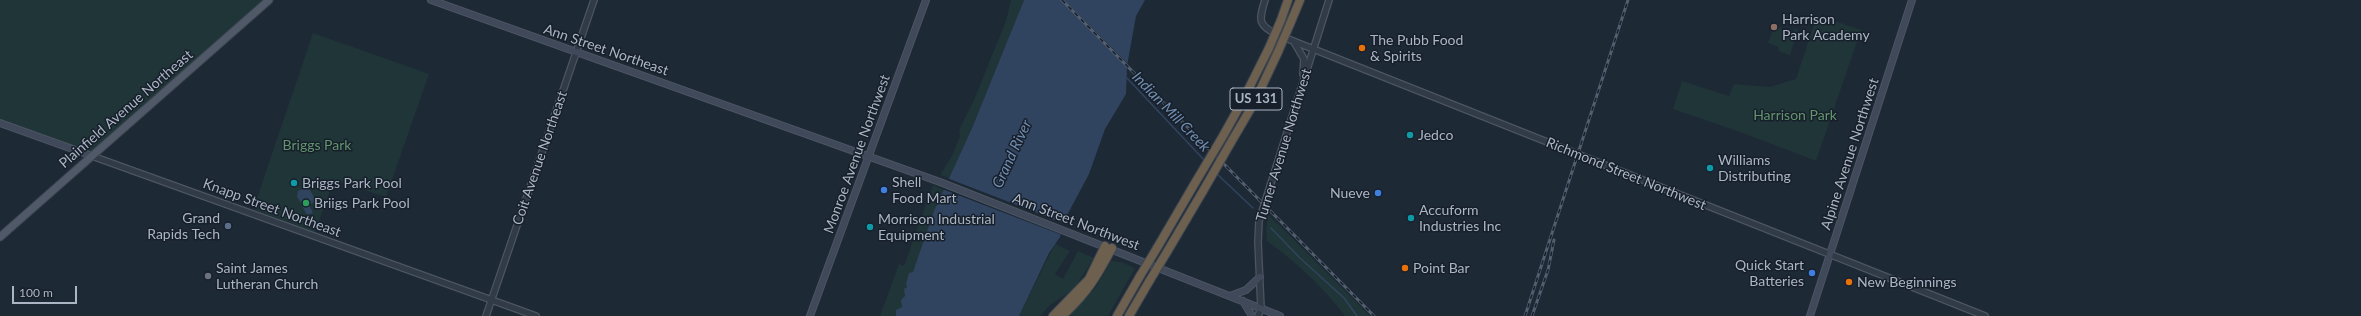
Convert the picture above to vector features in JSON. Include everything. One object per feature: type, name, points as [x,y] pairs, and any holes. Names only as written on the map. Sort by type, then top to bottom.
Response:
[{"type":"highway","name":"US 131","points":[[1116,316],[1245,97],[1269,48],[1288,0]]},
{"type":"highway","name":"US 131","points":[[1130,316],[1254,103],[1300,0]]},
{"type":"highway","points":[[1053,316],[1089,279],[1108,247]]},
{"type":"highway","points":[[1062,316],[1085,295],[1094,282],[1108,247]]},
{"type":"main road","name":"Plainfield Avenue Northeast","points":[[0,237],[269,0]]},
{"type":"main road","name":"Ann Street Northeast","points":[[431,0],[772,121]]},
{"type":"main road","name":"Monroe Avenue Northwest","points":[[810,316],[926,0]]},
{"type":"main road","name":"Alpine Avenue Northwest","points":[[1810,316],[1912,0]]},
{"type":"main road","name":"Ann Street Northwest","points":[[772,121],[940,182],[1280,316]]},
{"type":"main road","name":"Knapp Street Northeast","points":[[0,123],[92,156]]},
{"type":"main road","points":[[1230,296],[1246,290],[1260,277]]},
{"type":"main road","points":[[1242,301],[1252,316]]},
{"type":"street","name":"Coit Avenue Northeast","points":[[486,316],[594,0]]},
{"type":"street","name":"Richmond Street Northwest","points":[[1265,0],[1260,19],[1268,30],[1293,41],[1985,316]]},
{"type":"street","name":"Turner Avenue Northwest","points":[[1258,316],[1261,308],[1258,242],[1259,221],[1329,0]]},
{"type":"street","points":[[1293,41],[1301,50],[1304,59],[1300,94]]},
{"type":"street","name":"Knapp Street Northeast","points":[[92,156],[536,316]]},
{"type":"green space","points":[[0,0],[265,0],[90,153],[0,121]]},
{"type":"green space","points":[[1011,0],[1024,0],[972,128],[949,178],[940,175],[952,156],[960,136],[959,130],[974,100],[1006,21]]},
{"type":"green space","name":"Harrison Park","points":[[1817,15],[1861,30],[1816,161],[1743,133],[1673,109],[1682,81],[1729,96],[1734,84],[1769,87],[1796,79]]},
{"type":"green space","points":[[1774,25],[1793,33],[1794,28],[1798,30],[1790,55],[1778,51],[1779,47],[1768,43]]},
{"type":"green space","name":"Briggs Park","points":[[313,33],[429,74],[386,197],[334,180],[315,232],[255,210],[254,207]]},
{"type":"green space","points":[[933,185],[944,190],[913,273],[906,284],[907,287],[902,307],[897,310],[896,316],[880,316],[899,264],[904,266]]},
{"type":"green space","points":[[1268,215],[1370,316],[1345,316],[1328,295],[1309,276],[1267,241],[1266,231]]},
{"type":"green space","points":[[1055,244],[1070,251],[1055,274],[1063,279],[1078,251],[1094,258],[1074,289],[1050,305],[1040,316],[1019,316]]},
{"type":"green space","points":[[1111,261],[1121,262],[1135,268],[1108,316],[1068,316],[1096,287]]},
{"type":"water","name":"Grand River","points":[[1024,0],[1145,0],[1136,16],[1127,66],[1126,94],[1105,129],[1089,174],[1065,219],[1060,237],[1049,253],[1019,316],[896,316],[896,310],[902,307],[901,300],[905,296],[904,289],[907,287],[906,284],[909,273],[913,272],[934,211],[972,128]]},
{"type":"water","name":"Briigs Park Pool","points":[[305,188],[310,190],[316,201],[309,205],[313,213],[307,215],[297,196],[298,191]]},
{"type":"pier","points":[[1061,0],[1064,0],[1130,66],[1129,69]]},
{"type":"pier","points":[[947,178],[1066,224],[1062,235],[942,189]]},
{"type":"waterway","name":"Indian Mill Creek","points":[[1127,78],[1205,161]]},
{"type":"waterway","name":"Indian Mill Creek","points":[[1217,174],[1253,208]]},
{"type":"waterway","name":"Indian Mill Creek","points":[[1271,228],[1300,258],[1344,298],[1357,316]]},
{"type":"railway","points":[[1062,0],[1374,316]]},
{"type":"railway","points":[[1525,316],[1628,0]]},
{"type":"railway","points":[[1532,316],[1548,270],[1554,240]]},
{"type":"place","name":"Harrison Park Academy","points":[[1774,27]]},
{"type":"place","name":"The Pubb Food & Spirits","points":[[1362,48]]},
{"type":"place","name":"Jedco","points":[[1410,135]]},
{"type":"place","name":"Williams Distributing","points":[[1710,168]]},
{"type":"place","name":"Briggs Park Pool","points":[[294,183]]},
{"type":"place","name":"Shell Food Mart","points":[[884,190]]},
{"type":"place","name":"Nueve","points":[[1378,193]]},
{"type":"place","name":"Briigs Park Pool","points":[[306,203]]},
{"type":"place","name":"Accuform Industries Inc","points":[[1411,218]]},
{"type":"place","name":"Grand Rapids Tech","points":[[228,226]]},
{"type":"place","name":"Morrison Industrial Equipment","points":[[870,227]]},
{"type":"place","name":"Point Bar","points":[[1405,268]]},
{"type":"place","name":"Quick Start Batteries","points":[[1812,273]]},
{"type":"place","name":"Saint James Lutheran Church","points":[[208,276]]},
{"type":"place","name":"New Beginnings","points":[[1849,282]]}]
